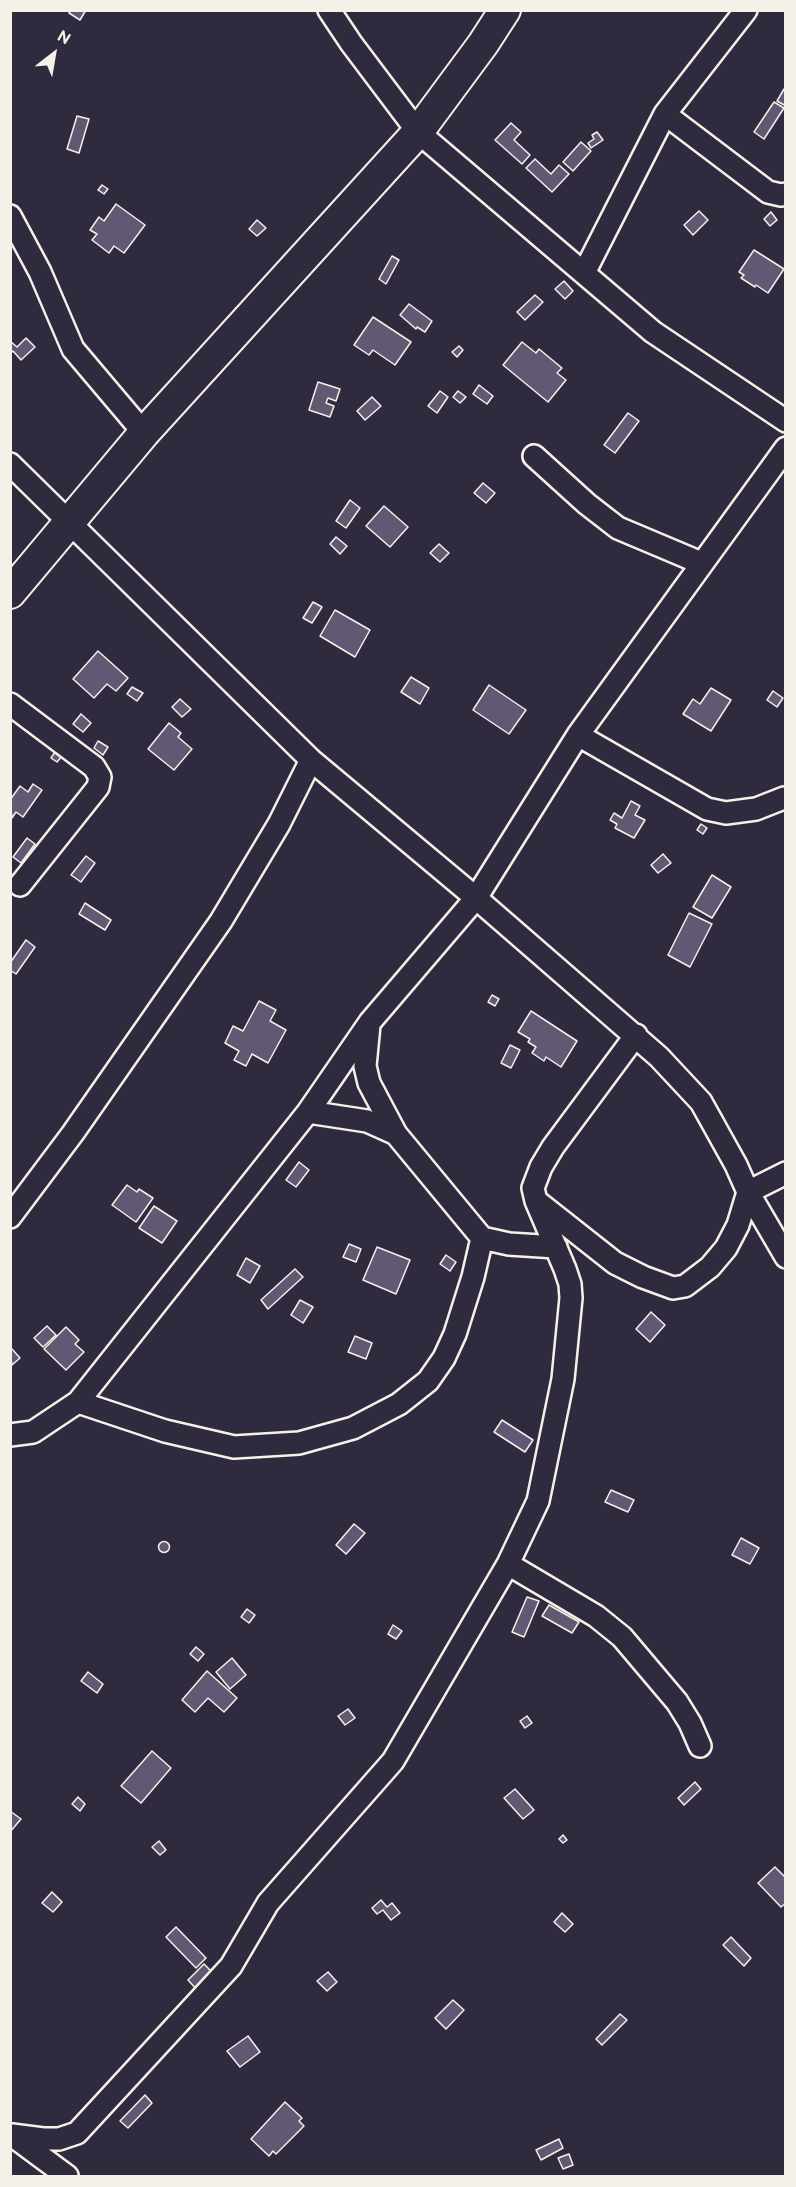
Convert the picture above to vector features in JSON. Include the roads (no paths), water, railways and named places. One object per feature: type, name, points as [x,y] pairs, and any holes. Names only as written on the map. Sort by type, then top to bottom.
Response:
[{"type":"street","points":[[329,10],[418,132],[653,332],[786,421]]},
{"type":"street","points":[[10,592],[144,433],[418,132],[483,44],[505,10]]},
{"type":"street","points":[[584,273],[664,114],[746,10]]},
{"type":"street","points":[[664,114],[768,192],[786,194]]},
{"type":"street","points":[[10,216],[40,272],[73,350],[144,433]]},
{"type":"street","points":[[10,1435],[33,1432],[78,1402],[308,1112],[370,1022],[476,898],[578,735],[701,563],[783,455]]},
{"type":"street","points":[[534,456],[587,504],[618,528],[701,563]]},
{"type":"street","points":[[10,464],[311,760],[476,898],[659,1057],[701,1102],[736,1165],[748,1192],[786,1257]]},
{"type":"street","points":[[10,704],[94,767],[100,777],[98,787],[20,885]]},
{"type":"street","points":[[578,735],[707,809],[726,813],[756,809],[784,798]]},
{"type":"street","points":[[10,1217],[73,1133],[221,921],[279,824],[311,760]]},
{"type":"street","points":[[370,1022],[365,1066],[369,1083],[396,1134],[482,1238],[509,1244],[555,1247]]},
{"type":"street","points":[[11,2134],[51,2139],[77,2133],[231,1966],[268,1903],[393,1761],[508,1564],[538,1501],[563,1379],[571,1298],[570,1284],[536,1201],[533,1188],[552,1147],[636,1035]]},
{"type":"street","points":[[308,1112],[367,1121],[396,1134]]},
{"type":"street","points":[[536,1201],[615,1263],[673,1288],[685,1286],[710,1268],[726,1248],[738,1225],[748,1192],[786,1173]]},
{"type":"street","points":[[78,1402],[165,1431],[234,1447],[299,1443],[354,1428],[399,1404],[428,1381],[444,1358],[455,1335],[470,1289],[482,1238]]},
{"type":"street","points":[[508,1564],[596,1616],[621,1637],[677,1702],[700,1746]]},
{"type":"street","points":[[11,2134],[67,2176]]}]
